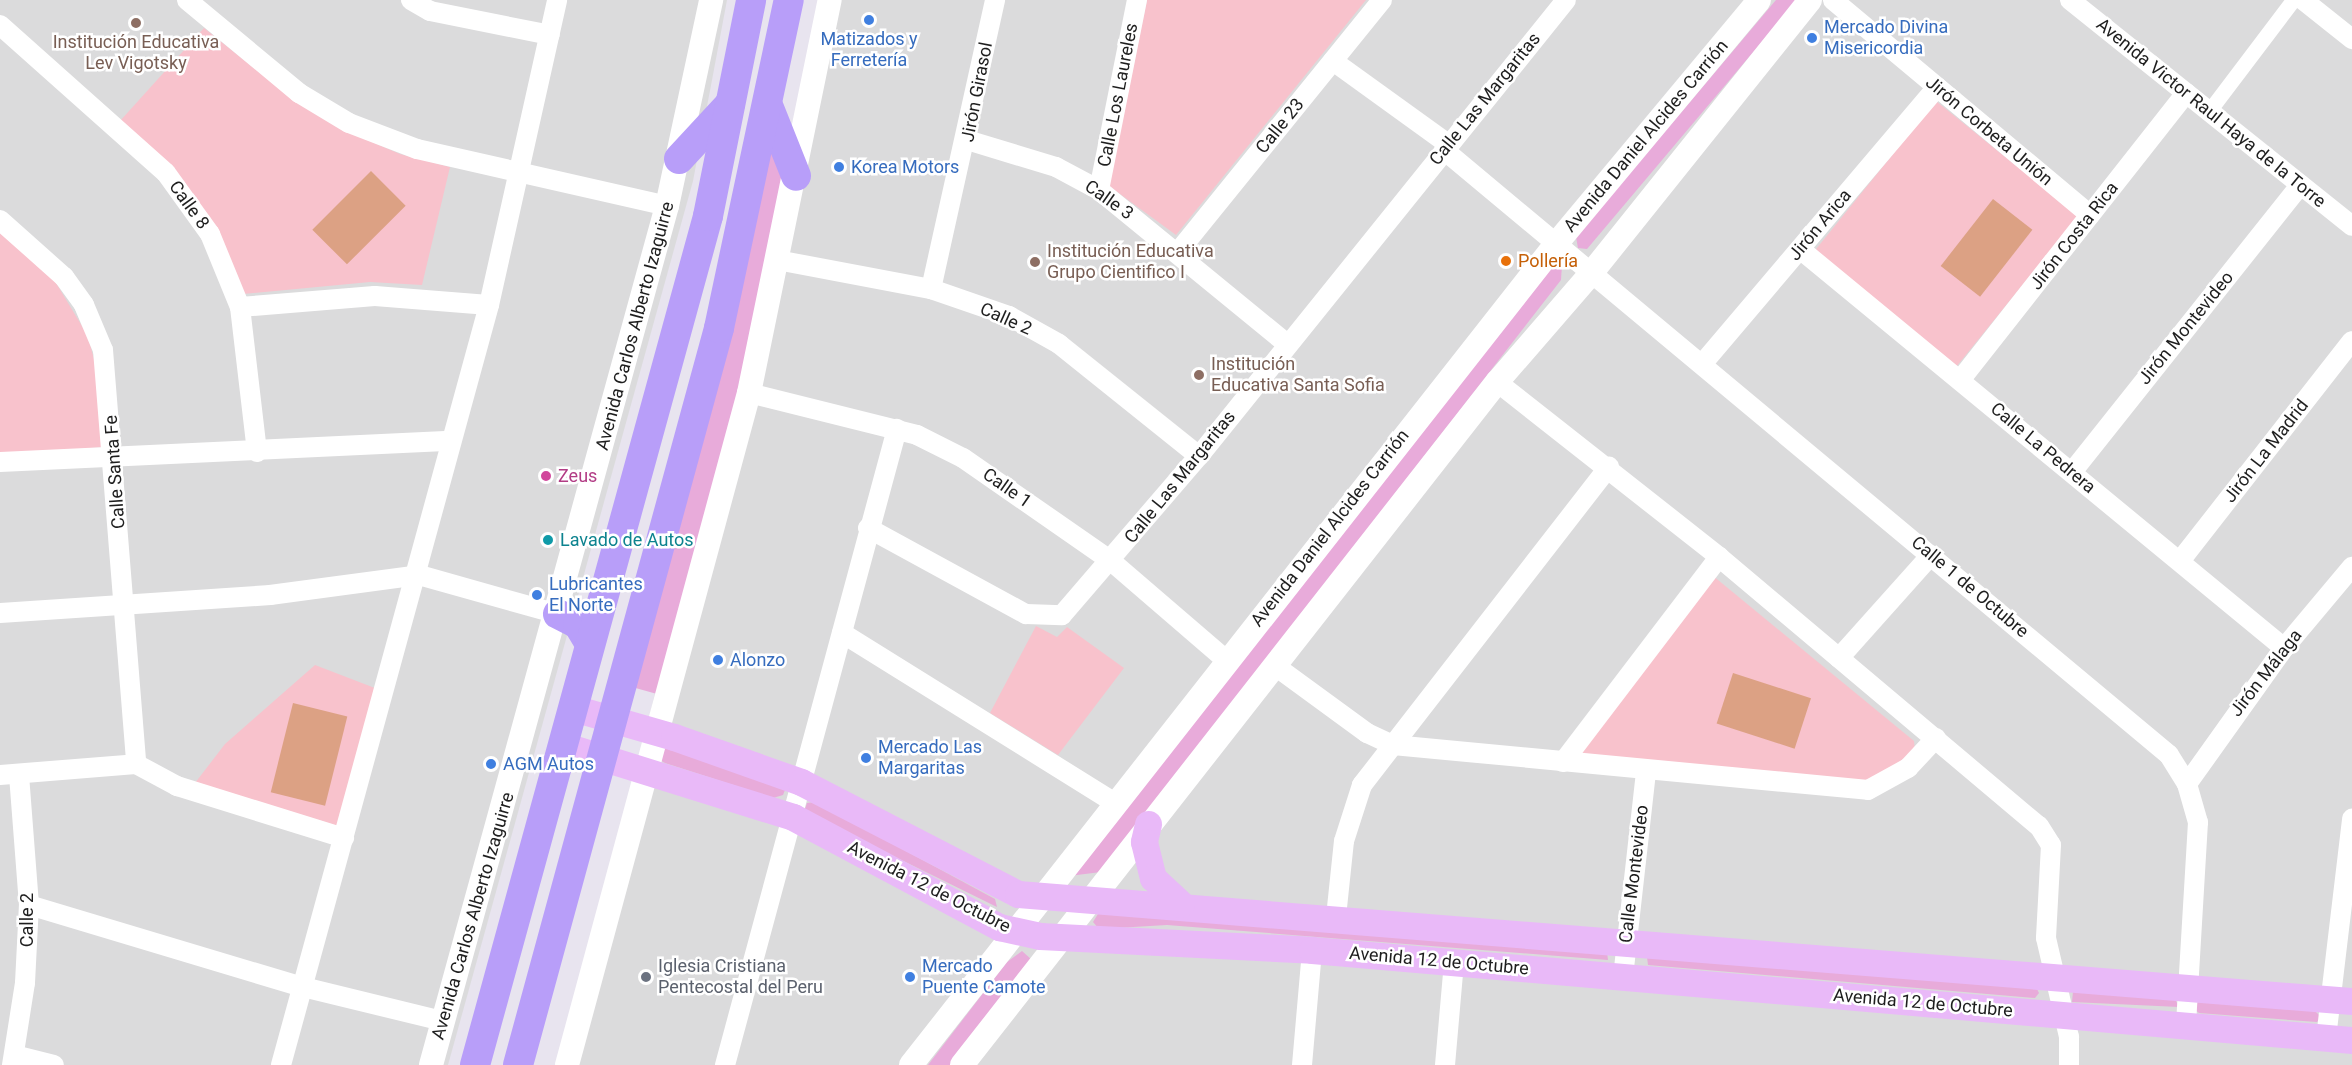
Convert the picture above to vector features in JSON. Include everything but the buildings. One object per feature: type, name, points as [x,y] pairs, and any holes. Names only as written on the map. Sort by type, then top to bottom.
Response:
[{"type":"main road","points":[[475,1065],[708,216],[751,0]]},
{"type":"main road","points":[[518,1065],[719,328],[768,108],[789,0]]},
{"type":"main road","points":[[744,37],[754,50],[780,51]]},
{"type":"main road","points":[[679,159],[730,104]]},
{"type":"main road","points":[[768,108],[796,176]]},
{"type":"main road","points":[[678,319],[703,314],[719,328]]},
{"type":"main road","points":[[558,614],[578,624],[591,644]]},
{"type":"main road","name":"Avenida 12 de Octubre","points":[[573,708],[656,731],[801,782],[1001,888],[1043,897],[1182,904],[2341,1000]]},
{"type":"main road","name":"Avenida 12 de Octubre","points":[[562,745],[646,769],[792,817],[1014,931],[1065,938],[1312,950],[2339,1039]]},
{"type":"main road","points":[[1148,824],[1144,842],[1149,870],[1165,893],[1182,904]]},
{"type":"street","points":[[187,0],[299,93],[350,123],[417,149],[523,171],[667,206]]},
{"type":"street","points":[[411,0],[430,11],[550,35]]},
{"type":"street","points":[[282,1065],[419,575],[489,305],[523,171],[557,0]]},
{"type":"street","name":"Avenida Carlos Alberto Izaguirre","points":[[431,1065],[558,614],[667,206],[679,159],[711,0]]},
{"type":"street","points":[[567,1065],[749,393],[796,176],[830,0]]},
{"type":"street","name":"Jirón Girasol","points":[[931,289],[967,140],[995,0]]},
{"type":"street","name":"Calle Los Laureles","points":[[1099,190],[1137,0]]},
{"type":"street","name":"Calle 23","points":[[1178,252],[1382,0]]},
{"type":"street","name":"Calle Las Margaritas","points":[[868,528],[1026,614],[1045,617],[1062,615],[1111,561],[1199,456],[1286,343],[1566,0]]},
{"type":"street","name":"Avenida Daniel Alcides Carrión","points":[[911,1065],[1014,931],[1117,804],[1225,659],[1556,244],[1759,0]]},
{"type":"street","points":[[962,1065],[1065,938],[1148,824],[1497,382],[1593,271],[1810,0]]},
{"type":"street","name":"Jirón Corbeta Unión","points":[[1833,0],[2090,215]]},
{"type":"street","name":"Avenida Victor Raul Haya de la Torre","points":[[2070,0],[2352,226]]},
{"type":"street","points":[[2209,111],[2293,0]]},
{"type":"street","points":[[2304,0],[2352,39]]},
{"type":"street","name":"Calle 8","points":[[0,25],[123,132],[188,198],[210,234],[240,307],[257,452]]},
{"type":"street","name":"Calle 1 de Octubre","points":[[1333,61],[1446,147],[1556,244],[1593,271],[1931,555],[2146,731],[2187,784],[2198,840],[2186,1026]]},
{"type":"street","name":"Jirón Arica","points":[[1703,363],[1937,87]]},
{"type":"street","name":"Jirón Costa Rica","points":[[1960,379],[2187,93]]},
{"type":"street","name":"Calle 3","points":[[967,140],[1056,167],[1099,190],[1178,252],[1286,343]]},
{"type":"street","name":"Jirón Montevideo","points":[[2072,472],[2300,185]]},
{"type":"street","name":"Calle Santa Fe","points":[[0,220],[64,277],[88,314],[109,383],[136,764]]},
{"type":"street","name":"Calle La Pedrera","points":[[1800,249],[2284,648]]},
{"type":"street","name":"Calle 2","points":[[777,260],[931,289],[1009,316],[1059,344],[1199,456]]},
{"type":"street","points":[[240,307],[375,296],[489,305]]},
{"type":"street","name":"Jirón La Madrid","points":[[2180,561],[2352,340]]},
{"type":"street","points":[[1497,382],[1609,467],[1719,557],[2039,826],[2051,845],[2046,938],[2062,1015],[2069,1065]]},
{"type":"street","name":"Calle 1","points":[[749,393],[897,429],[963,458],[1111,561],[1225,659]]},
{"type":"street","points":[[725,1065],[842,633],[868,528],[897,429]]},
{"type":"street","points":[[0,462],[114,453],[257,452],[452,441]]},
{"type":"street","points":[[1336,917],[1351,813],[1362,785],[1609,467]]},
{"type":"street","points":[[1839,658],[1931,555]]},
{"type":"street","points":[[1563,762],[1719,557]]},
{"type":"street","name":"Jirón Málaga","points":[[2187,784],[2284,648],[2352,567]]},
{"type":"street","points":[[0,614],[270,595],[419,575],[558,614]]},
{"type":"street","points":[[842,633],[1117,804]]},
{"type":"street","points":[[1274,665],[1367,733],[1393,745],[1646,771],[1868,790],[1908,768],[1936,738]]},
{"type":"street","points":[[9,774],[136,764],[177,786],[344,838]]},
{"type":"street","name":"Calle Montevideo","points":[[1623,977],[1646,771]]},
{"type":"street","name":"Calle 2","points":[[9,774],[29,905],[13,1060]]},
{"type":"street","points":[[2339,1039],[2351,826]]},
{"type":"street","points":[[29,905],[303,987],[442,1021]]},
{"type":"street","points":[[1302,1065],[1312,950]]},
{"type":"street","points":[[1445,1065],[1454,962]]},
{"type":"street","points":[[13,1060],[54,1065]]},
{"type":"shaded area","points":[[0,0],[727,0],[693,181],[448,1065],[0,1065]]},
{"type":"shaded area","points":[[822,0],[2352,0],[2352,1065],[557,1065],[642,747]]},
{"type":"shaded area","points":[[1147,0],[1366,0],[1176,235],[1109,186]]},
{"type":"shaded area","points":[[1776,0],[1797,0],[1587,249],[1578,248],[1576,237]]},
{"type":"shaded area","points":[[204,28],[290,97],[337,127],[400,154],[450,167],[422,285],[370,282],[243,294],[120,121]]},
{"type":"shaded area","points":[[1936,101],[2078,216],[1955,368],[1813,253]]},
{"type":"shaded area","points":[[772,146],[784,186],[741,391],[657,694],[632,687]]},
{"type":"shaded area","points":[[371,171],[406,206],[347,264],[312,230]]},
{"type":"shaded area","points":[[1993,199],[2032,230],[1980,297],[1941,266]]},
{"type":"shaded area","points":[[0,233],[53,278],[88,336],[100,383],[105,447],[0,455]]},
{"type":"shaded area","points":[[1562,265],[1561,280],[1101,872],[1069,876],[1552,267]]},
{"type":"shaded area","points":[[1712,575],[1914,741],[1915,751],[1895,772],[1858,782],[1581,754]]},
{"type":"shaded area","points":[[1036,626],[1057,637],[1067,627],[1124,668],[1058,755],[990,713]]},
{"type":"shaded area","points":[[315,665],[380,690],[338,826],[195,783],[225,744]]},
{"type":"shaded area","points":[[1733,673],[1811,698],[1795,749],[1717,723]]},
{"type":"shaded area","points":[[293,703],[347,717],[325,806],[271,792]]},
{"type":"shaded area","points":[[665,747],[785,790],[783,795],[773,798],[665,763],[660,760]]},
{"type":"shaded area","points":[[815,802],[995,899],[997,907],[804,812],[807,803]]},
{"type":"shaded area","points":[[1101,909],[1607,952],[1608,960],[1167,925],[1099,929],[1093,922]]},
{"type":"shaded area","points":[[1022,951],[1032,960],[953,1065],[928,1065],[1007,962]]},
{"type":"shaded area","points":[[1647,957],[2037,989],[2039,993],[2035,998],[1648,965]]},
{"type":"shaded area","points":[[2073,991],[2175,999],[2179,1007],[2072,1002]]},
{"type":"shaded area","points":[[2198,1002],[2315,1011],[2321,1017],[2317,1022],[2199,1013],[2194,1009]]},
{"type":"place","name":"Matizados y Ferretería","points":[[869,20]]},
{"type":"place","name":"Institución Educativa Lev Vigotsky","points":[[136,23]]},
{"type":"place","name":"Mercado Divina Misericordia","points":[[1812,38]]},
{"type":"place","name":"Korea Motors","points":[[839,167]]},
{"type":"place","name":"Pollería","points":[[1506,261]]},
{"type":"place","name":"Institución Educativa Grupo Cientifico I","points":[[1035,262]]},
{"type":"place","name":"Institución Educativa Santa Sofia","points":[[1199,375]]},
{"type":"place","name":"Zeus","points":[[546,476]]},
{"type":"place","name":"Lavado de Autos","points":[[548,540]]},
{"type":"place","name":"Lubricantes El Norte","points":[[537,595]]},
{"type":"place","name":"Alonzo","points":[[718,660]]},
{"type":"place","name":"Mercado Las Margaritas","points":[[866,758]]},
{"type":"place","name":"AGM Autos","points":[[491,764]]},
{"type":"place","name":"Iglesia Cristiana Pentecostal del Peru","points":[[646,977]]},
{"type":"place","name":"Mercado Puente Camote","points":[[910,977]]}]
